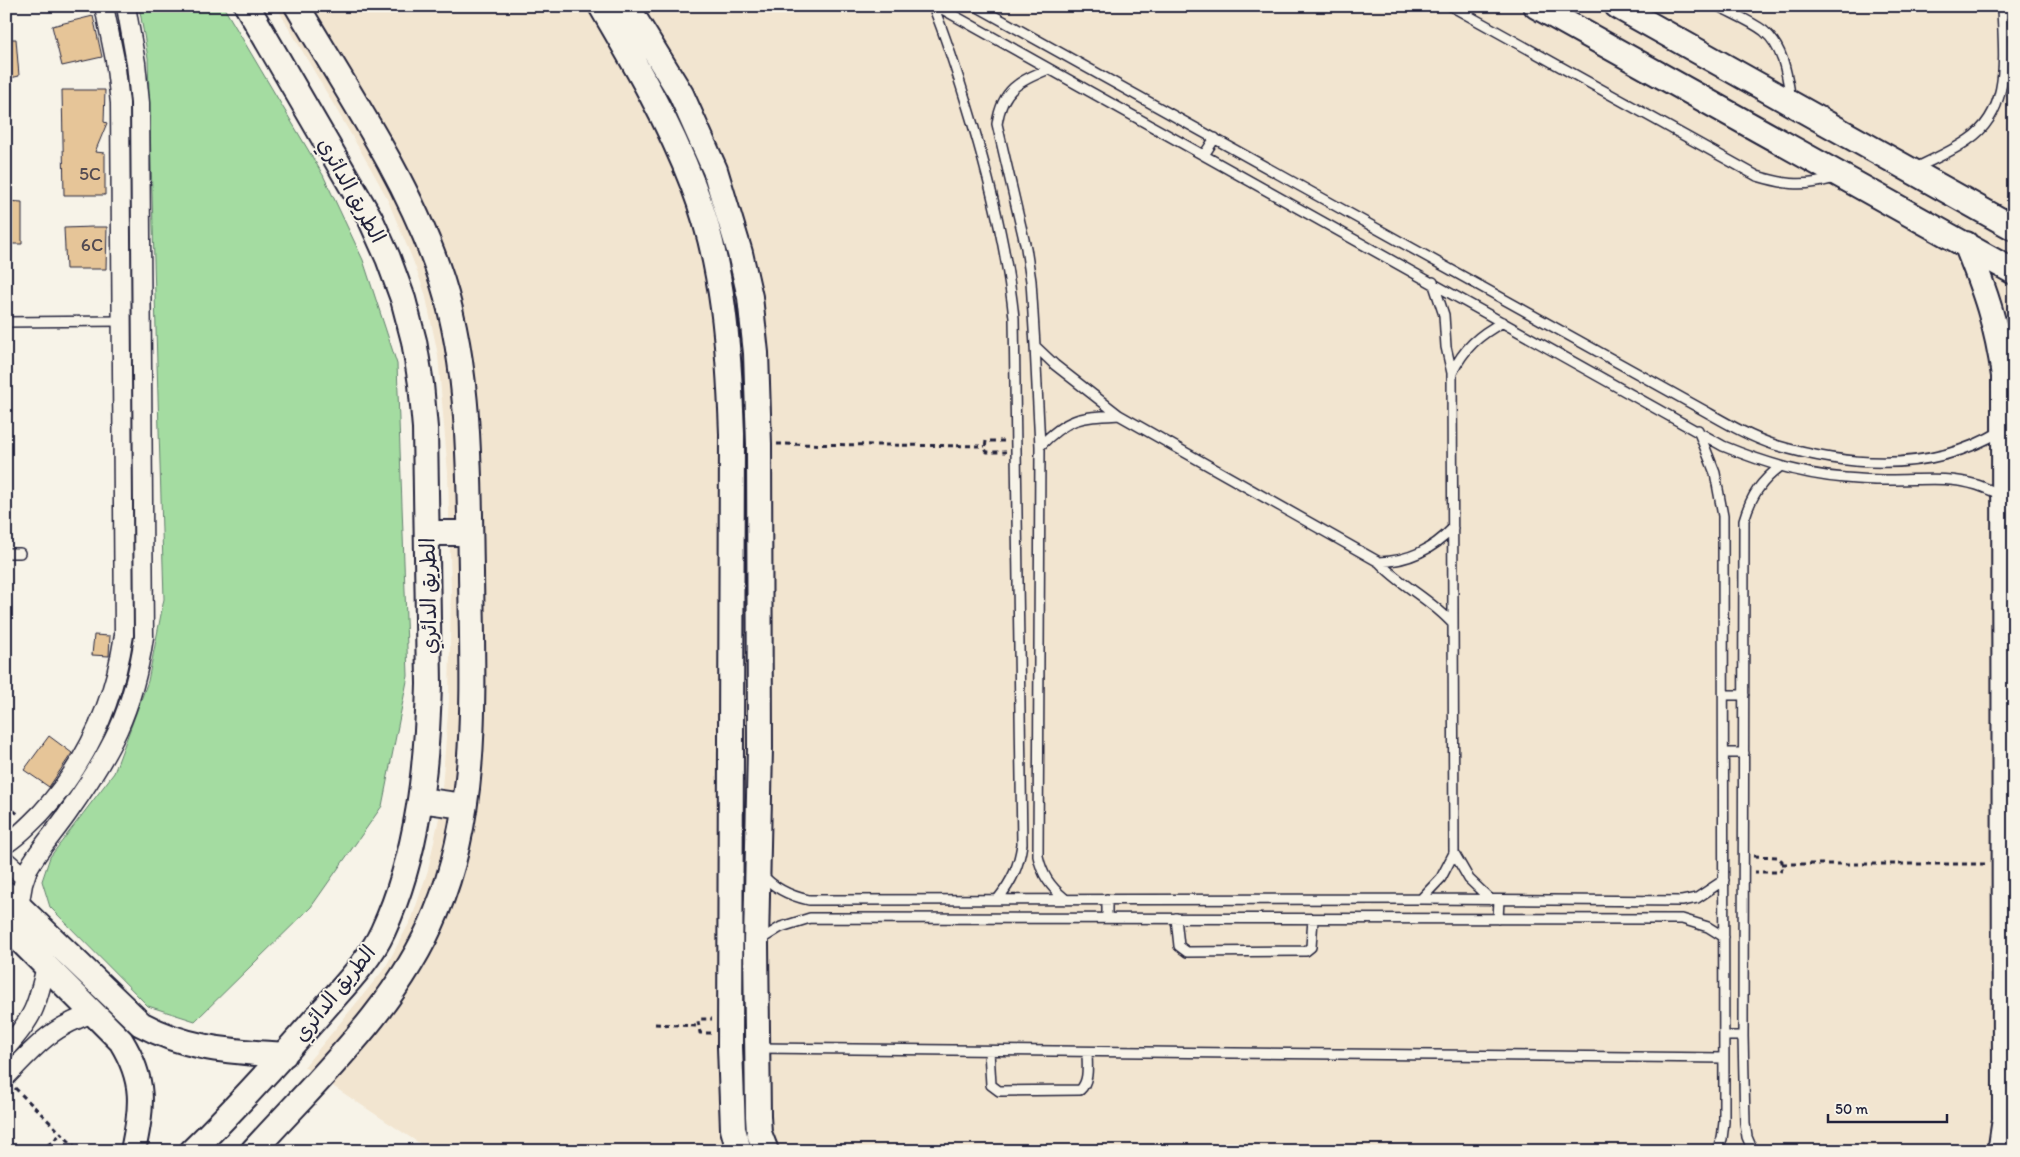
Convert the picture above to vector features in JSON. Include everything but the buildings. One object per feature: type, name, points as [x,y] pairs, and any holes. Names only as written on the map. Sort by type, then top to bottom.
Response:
[{"type":"street","points":[[6,844],[31,824],[56,797],[74,771],[103,718],[113,691],[120,663],[124,634],[120,103],[115,60],[104,6]]},
{"type":"street","points":[[126,6],[136,63],[140,103],[144,637],[132,698],[118,734],[107,755],[32,862],[13,900],[141,1024],[168,1037],[196,1046],[284,1055]]},
{"type":"street","name":"الطريق الدائري","points":[[192,1151],[284,1055],[357,971],[382,933],[398,891],[411,847],[420,800],[425,761],[429,684],[425,428],[421,384],[414,341],[403,299],[388,258],[370,218],[247,6]]},
{"type":"street","name":"الطريق الدائري","points":[[253,1151],[381,1007],[412,962],[436,912],[454,860],[464,806],[472,724],[470,533],[466,420],[459,347],[450,308],[438,269],[407,195],[297,6]]},
{"type":"street","points":[[601,6],[657,104],[694,186],[718,270],[728,347],[732,434],[730,1047],[733,1129],[739,1151]]},
{"type":"street","points":[[627,6],[681,94],[715,170],[730,213],[750,297],[756,353],[758,444],[760,747],[756,868],[758,1125],[766,1151]]},
{"type":"street","points":[[1536,6],[2014,272]]},
{"type":"street","points":[[1617,6],[2014,228]]},
{"type":"street","points":[[1966,244],[1990,306],[1999,340],[2004,376],[2002,495],[2008,615],[2008,829],[2004,864],[2009,961],[2009,1051],[2005,1119],[2001,1146],[1998,1151]]},
{"type":"street","points":[[427,533],[470,533]]},
{"type":"street","points":[[732,748],[760,747]]},
{"type":"street","points":[[420,800],[464,806]]},
{"type":"street","points":[[6,861],[24,877]]},
{"type":"street","points":[[6,926],[121,1041],[131,1058],[138,1077],[141,1096],[140,1116],[133,1151]]},
{"type":"street","points":[[6,1048],[32,1016],[38,1001],[46,966]]},
{"type":"street","points":[[10,1082],[52,1032],[64,1024],[94,1013]]},
{"type":"street","points":[[730,1047],[758,1048]]},
{"type":"lane","points":[[933,6],[950,52],[991,186],[1006,251],[1014,318],[1022,844],[1011,883],[998,899]]},
{"type":"lane","points":[[937,6],[1724,446],[1810,474],[1883,480],[1930,478],[1954,480],[1977,485],[2002,495]]},
{"type":"lane","points":[[976,6],[1739,430],[1773,444],[1847,461],[1884,463],[1935,458],[1958,453],[1980,444],[2003,430]]},
{"type":"lane","points":[[1451,6],[1757,176],[1786,184],[1817,183],[1841,176]]},
{"type":"lane","points":[[1718,6],[1763,31],[1775,44],[1783,60],[1792,105]]},
{"type":"lane","points":[[1911,170],[1969,140],[1982,128],[1992,114],[2003,82],[2002,6]]},
{"type":"lane","points":[[1049,69],[1016,85],[1002,102],[999,109],[998,124],[1026,248],[1031,281],[1035,346],[1040,446],[1038,856],[1046,879],[1064,898]]},
{"type":"lane","points":[[1204,155],[1215,138]]},
{"type":"lane","points":[[1421,899],[1441,878],[1454,853],[1452,374],[1447,354],[1444,315],[1433,282]]},
{"type":"lane","points":[[6,322],[122,321]]},
{"type":"lane","points":[[1452,374],[1467,348],[1477,338],[1503,322]]},
{"type":"lane","points":[[1035,346],[1069,377],[1119,415],[1379,562],[1389,573],[1431,602],[1453,624]]},
{"type":"lane","points":[[1040,446],[1064,424],[1080,418],[1119,415]]},
{"type":"lane","points":[[1698,430],[1715,473],[1724,516],[1724,1122],[1722,1139],[1716,1151]]},
{"type":"lane","points":[[1753,1151],[1747,1137],[1745,1123],[1743,1036],[1744,520],[1748,504],[1756,489],[1781,466]]},
{"type":"lane","points":[[1379,562],[1395,562],[1421,553],[1438,542],[1453,528]]},
{"type":"lane","points":[[6,553],[20,553]]},
{"type":"lane","points":[[1724,695],[1744,696]]},
{"type":"lane","points":[[1725,753],[1744,753]]},
{"type":"lane","points":[[1454,853],[1469,879],[1495,900],[1498,919]]},
{"type":"lane","points":[[756,868],[766,880],[779,890],[809,900],[1064,898],[1682,901],[1697,898],[1724,880]]},
{"type":"lane","points":[[1107,899],[1107,918]]},
{"type":"lane","points":[[756,944],[781,927],[810,918],[1682,918],[1708,927],[1724,937]]},
{"type":"lane","points":[[1176,918],[1179,946],[1187,952],[1306,951],[1311,947],[1313,919]]},
{"type":"lane","points":[[1724,1036],[1743,1036]]},
{"type":"lane","points":[[758,1048],[1724,1058]]},
{"type":"lane","points":[[989,1051],[991,1085],[999,1091],[1080,1090],[1085,1086],[1087,1052]]},
{"type":"path","points":[[1016,441],[987,441],[985,446],[987,452],[1016,452]]},
{"type":"path","points":[[758,444],[985,446]]},
{"type":"path","points":[[1744,855],[1777,856],[1781,859],[1782,864],[1780,872],[1744,872]]},
{"type":"path","points":[[1782,864],[2004,864]]},
{"type":"path","points":[[655,1024],[698,1026]]},
{"type":"path","points":[[10,1082],[78,1151]]},
{"type":"path","points":[[41,1151],[62,1134]]},
{"type":"shaded area","points":[[276,6],[2014,6],[2014,1151],[431,1151],[304,1067],[385,968],[412,918],[428,870],[440,813],[449,700],[451,592],[448,473],[438,355],[425,293],[386,196]]},
{"type":"green space","points":[[139,6],[223,6],[323,175],[363,260],[397,364],[408,676],[382,806],[311,907],[195,1021],[148,1006],[50,907],[42,881],[50,857],[114,773],[148,681],[164,599],[148,58]]}]
